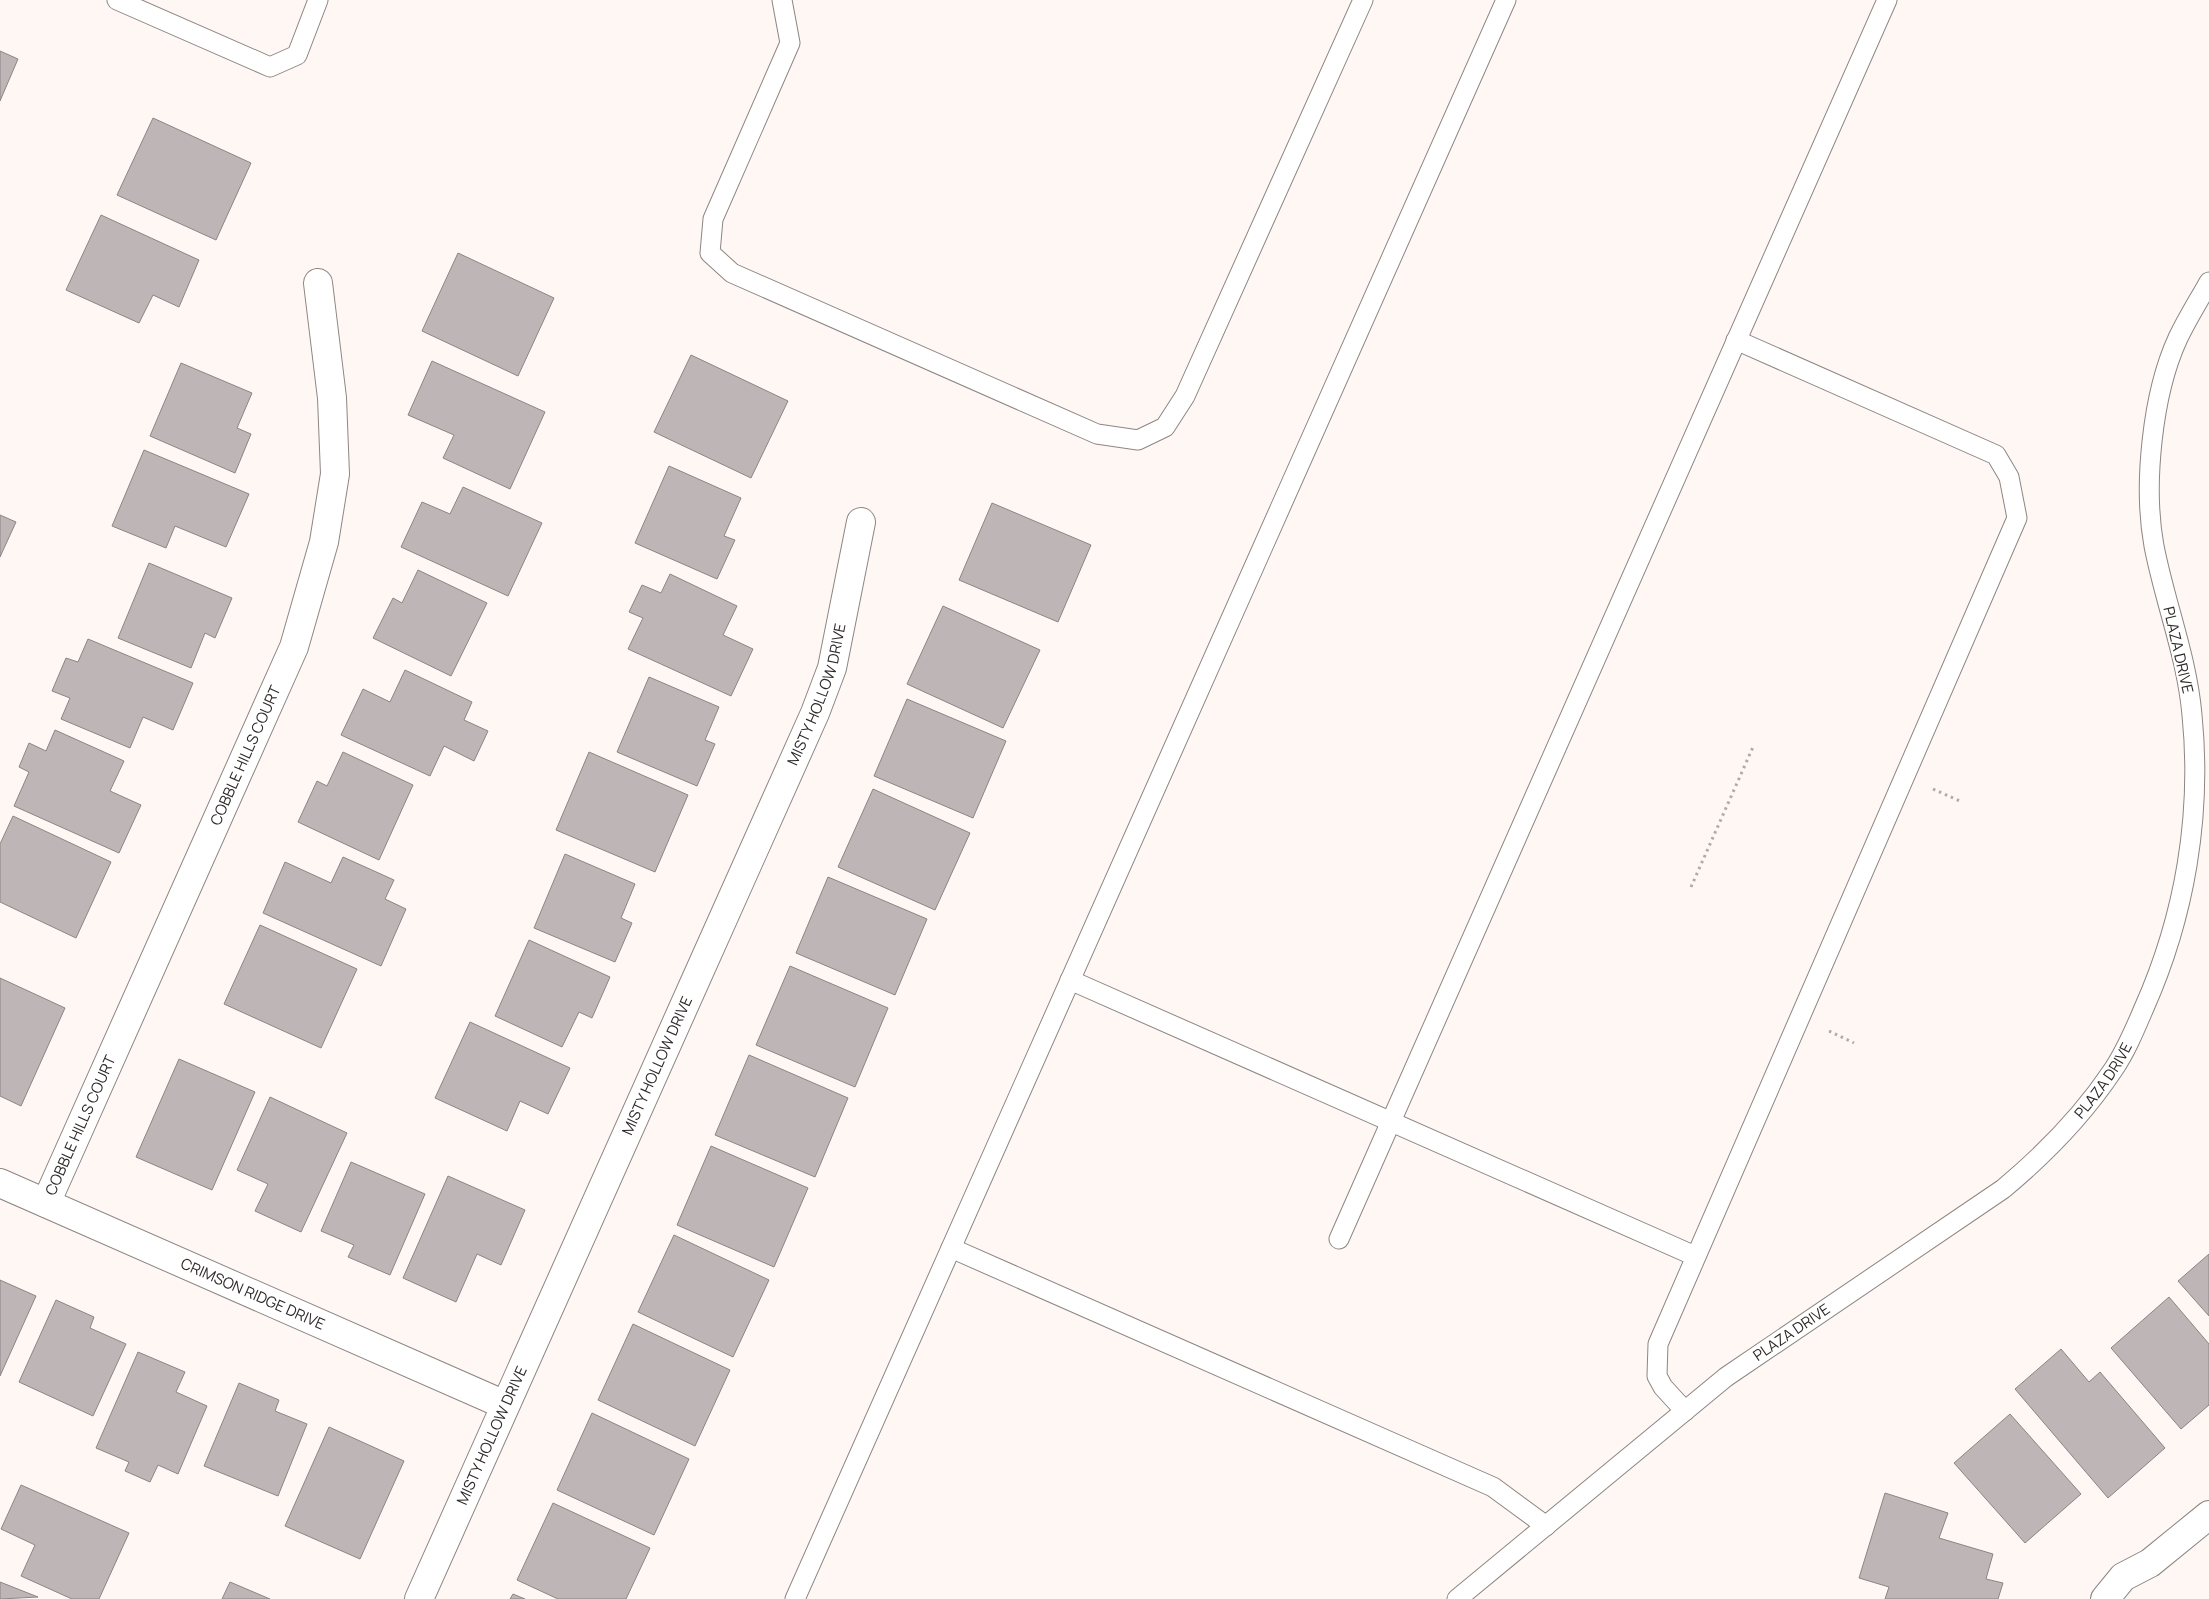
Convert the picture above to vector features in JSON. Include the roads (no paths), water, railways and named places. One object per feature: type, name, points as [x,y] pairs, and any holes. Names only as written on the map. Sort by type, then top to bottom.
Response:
[{"type":"street","name":"COBBLE HILLS COURT","points":[[46,1203],[294,647],[324,542],[335,474],[332,398],[318,283]]},
{"type":"street","name":"MISTY HOLLOW DRIVE","points":[[419,1599],[815,713],[832,668],[862,522]]},
{"type":"street","name":"CRIMSON RIDGE DRIVE","points":[[0,1183],[505,1405]]},
{"type":"street","points":[[2106,1599],[2123,1577],[2150,1563],[2209,1515]]},
{"type":"lane","points":[[117,0],[270,67],[297,55],[318,0]]},
{"type":"lane","points":[[782,0],[790,43],[713,219],[710,253],[732,273],[1097,434],[1138,440],[1165,427],[1185,396],[1363,0]]},
{"type":"lane","points":[[795,1599],[1506,0]]},
{"type":"lane","points":[[1339,1239],[1887,0]]},
{"type":"lane","name":"PLAZA DRIVE","points":[[1457,1599],[1726,1377],[2004,1189],[2042,1157],[2083,1110],[2114,1068],[2135,1028],[2163,965],[2185,881],[2193,829],[2195,778],[2192,714],[2186,669],[2154,544],[2149,473],[2153,432],[2162,384],[2178,340],[2209,282]]},
{"type":"lane","points":[[1685,1411],[1663,1387],[1658,1376],[1658,1344],[2017,518],[2009,477],[1996,455],[1736,340]]},
{"type":"lane","points":[[1070,980],[1695,1256]]},
{"type":"lane","points":[[951,1248],[1493,1487],[1546,1526]]}]
